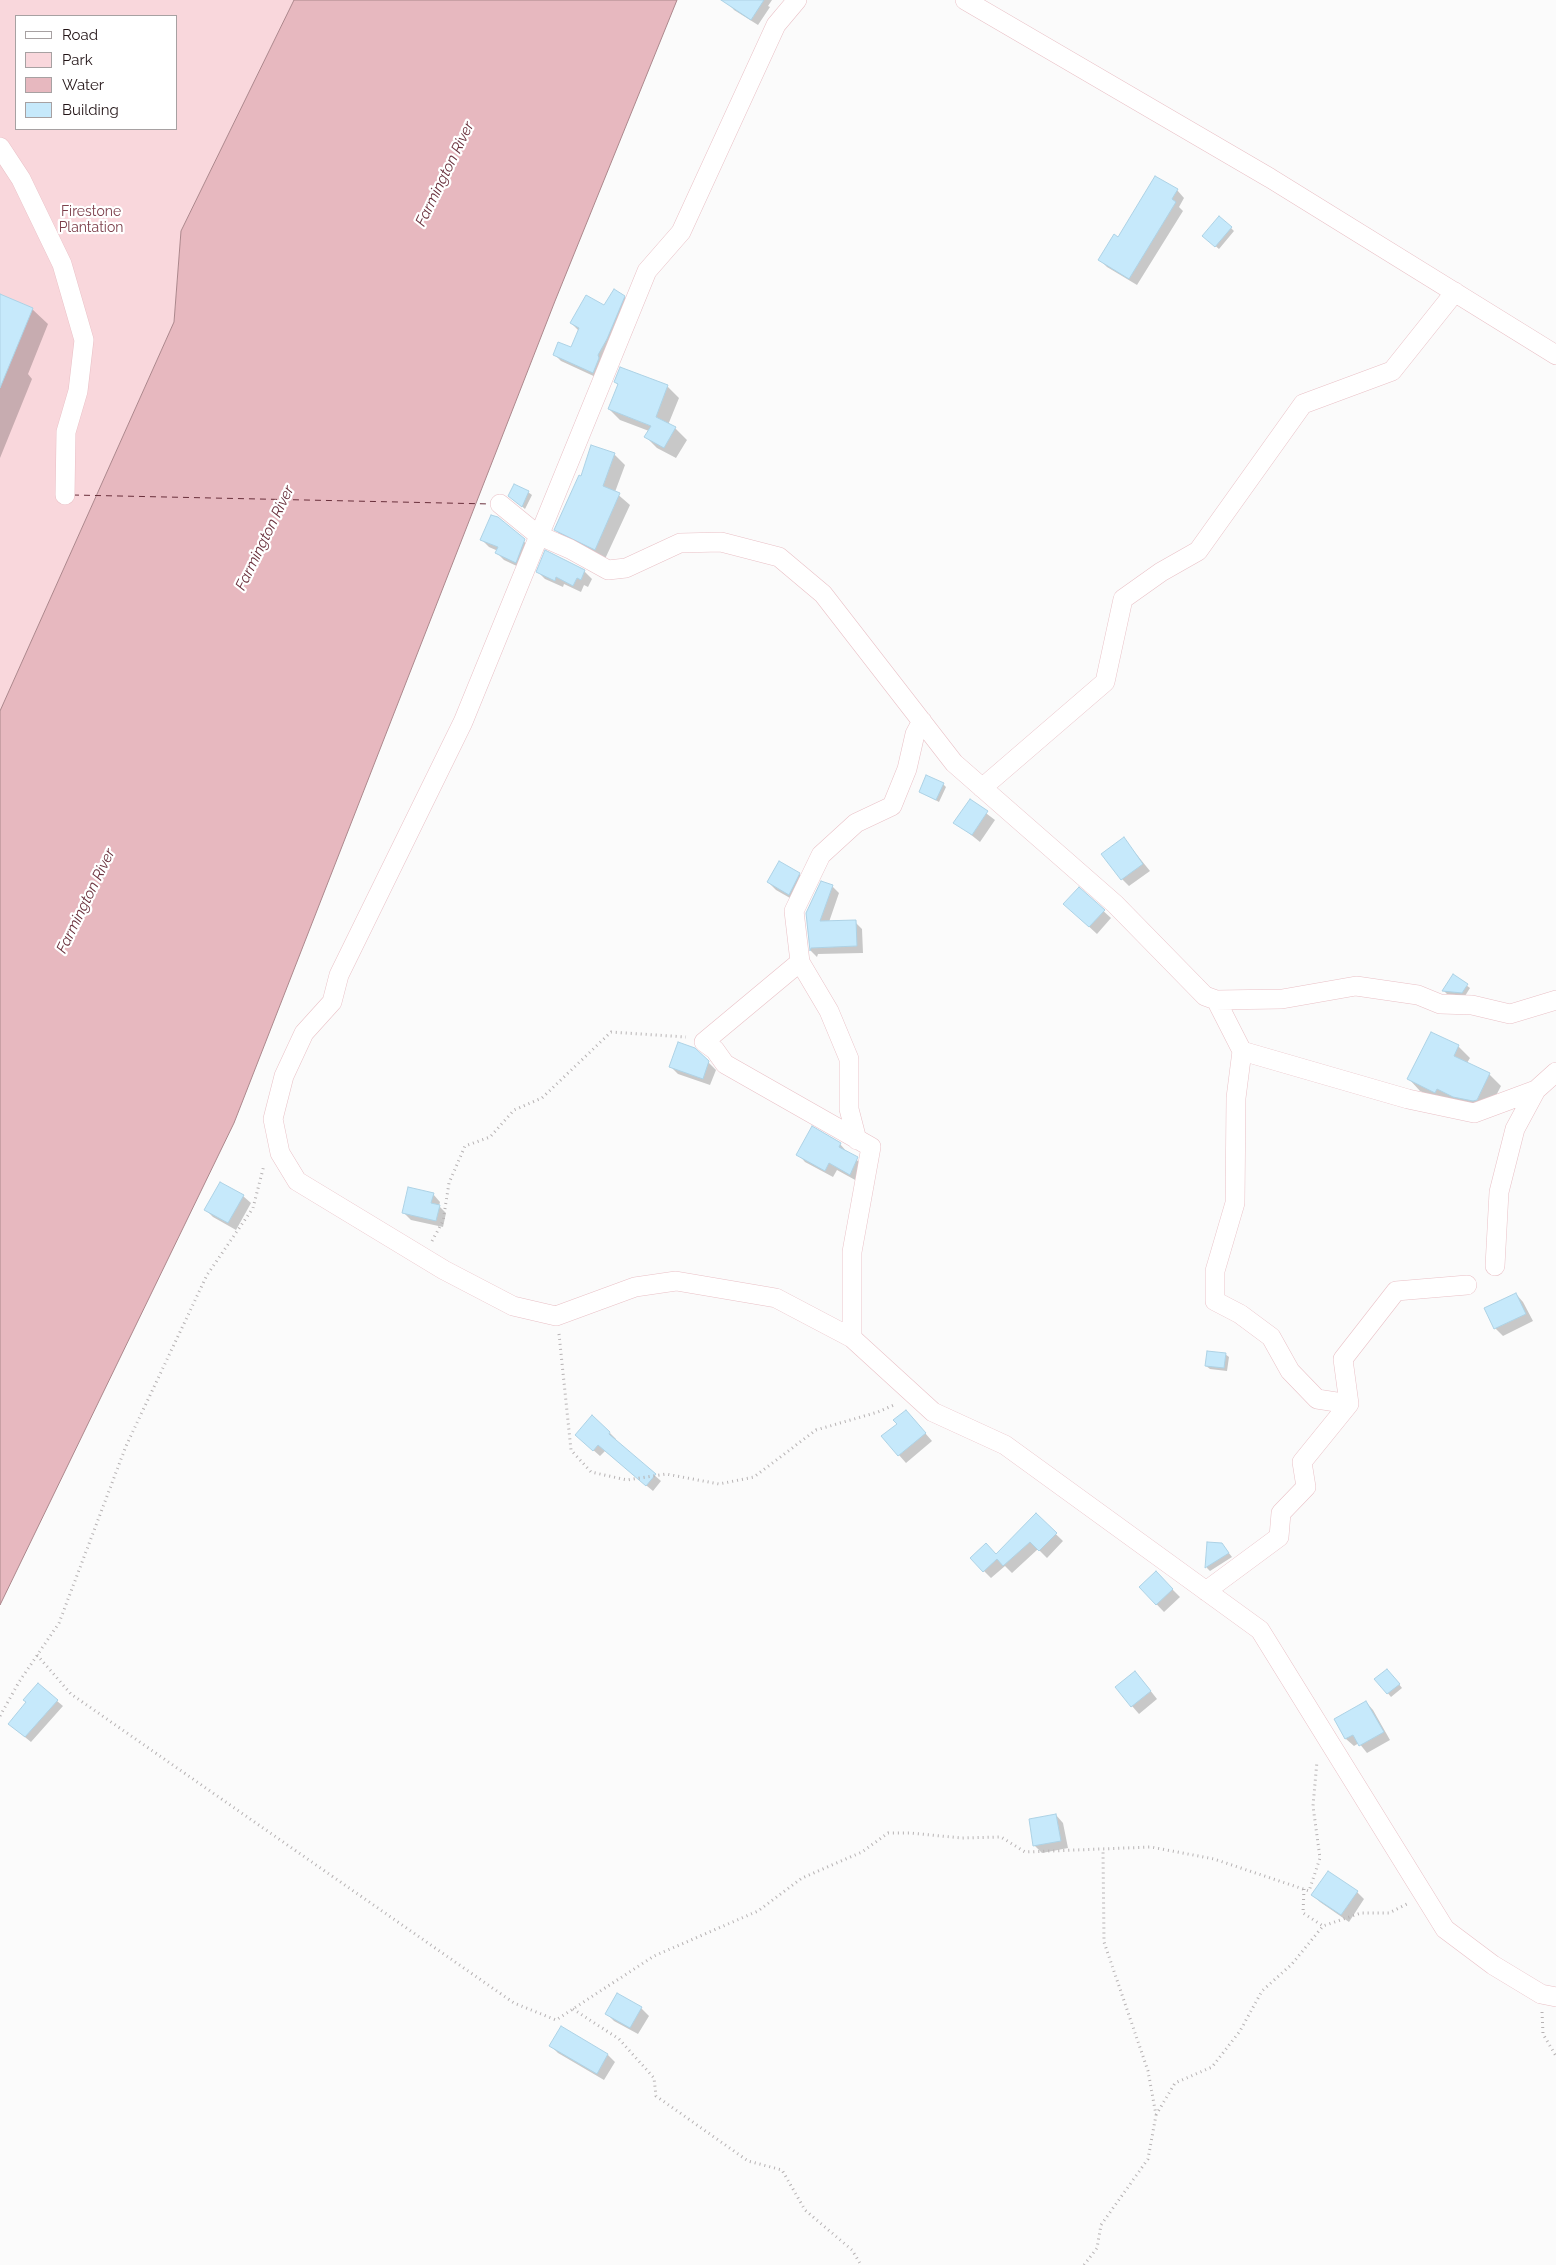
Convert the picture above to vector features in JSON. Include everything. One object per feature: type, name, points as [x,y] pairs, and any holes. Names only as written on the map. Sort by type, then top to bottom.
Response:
[{"type":"street","points":[[797,0],[776,25],[681,232],[647,271],[538,535],[464,722],[338,975],[332,1002],[304,1033],[284,1076],[273,1119],[280,1153],[297,1181],[424,1258],[513,1306],[556,1316],[635,1287],[676,1281],[776,1298],[852,1338],[933,1412],[1005,1445],[1260,1630],[1445,1928],[1493,1965],[1549,1996]]},
{"type":"street","points":[[966,0],[1270,178],[1556,355]]},
{"type":"street","points":[[0,147],[21,179],[62,264],[84,340],[78,391],[66,432],[65,494]]},
{"type":"street","points":[[982,788],[1105,682],[1124,599],[1161,572],[1198,551],[1303,404],[1392,371],[1454,292]]},
{"type":"street","points":[[500,504],[538,535],[570,549],[608,570],[626,568],[680,543],[721,542],[779,558],[823,594],[954,763],[1114,904],[1205,996],[1216,1000],[1282,999],[1356,986],[1418,995],[1440,1004],[1472,1005],[1510,1014],[1556,1000]]},
{"type":"street","points":[[858,1140],[849,1109],[848,1059],[829,1011],[800,962],[794,911],[821,855],[856,823],[892,806],[907,769],[915,734],[922,722]]},
{"type":"street","points":[[800,962],[704,1042],[715,1050],[725,1064],[871,1147],[852,1252],[852,1338]]},
{"type":"street","points":[[1216,1000],[1242,1051],[1236,1098],[1235,1203],[1215,1271],[1215,1301],[1240,1314],[1271,1337],[1290,1371],[1317,1399],[1348,1404]]},
{"type":"street","points":[[1242,1051],[1408,1099],[1474,1113],[1536,1090]]},
{"type":"street","points":[[1496,1266],[1499,1192],[1515,1129],[1536,1090],[1556,1072]]},
{"type":"street","points":[[1206,1591],[1279,1536],[1281,1513],[1306,1487],[1302,1462],[1348,1404],[1343,1359],[1396,1291],[1467,1286]]},
{"type":"path","points":[[424,1258],[443,1221],[449,1183],[465,1146],[490,1137],[514,1110],[542,1098],[611,1032],[690,1037],[704,1042]]},
{"type":"path","points":[[0,1716],[18,1682],[59,1623],[126,1446],[207,1275],[252,1208],[266,1155]]},
{"type":"path","points":[[556,1316],[571,1450],[592,1472],[627,1480],[666,1474],[719,1484],[754,1477],[816,1430],[878,1412],[914,1395]]},
{"type":"path","points":[[37,1655],[72,1694],[514,2003],[556,2020],[654,1956],[758,1911],[802,1878],[862,1852],[888,1833],[962,1838],[1001,1837],[1025,1852],[1151,1847],[1214,1859],[1309,1891],[1320,1858],[1313,1806],[1320,1725]]},
{"type":"path","points":[[1103,1849],[1104,1942],[1148,2071],[1156,2115]]},
{"type":"path","points":[[1304,1889],[1303,1913],[1323,1926]]},
{"type":"path","points":[[1084,2265],[1097,2248],[1101,2225],[1148,2159],[1156,2115],[1175,2083],[1212,2067],[1240,2031],[1262,1992],[1292,1964],[1323,1926],[1361,1913],[1389,1913],[1425,1895]]},
{"type":"path","points":[[1549,1996],[1543,2034],[1556,2056]]},
{"type":"path","points":[[573,2009],[619,2039],[654,2078],[656,2096],[748,2161],[782,2170],[805,2210],[852,2250],[861,2265]]},
{"type":"green space","name":"Firestone Plantation","points":[[0,0],[294,0],[181,231],[174,322],[0,711]]},
{"type":"water","name":"Farmington River","points":[[294,0],[677,0],[555,301],[234,1123],[0,1605],[0,711],[174,322],[181,231]]},
{"type":"building","points":[[721,0],[764,0],[751,20]]},
{"type":"building","points":[[1155,176],[1178,189],[1172,199],[1176,202],[1129,279],[1098,260],[1114,234],[1118,237]]},
{"type":"building","points":[[1219,216],[1232,227],[1215,247],[1202,236]]},
{"type":"building","points":[[614,289],[625,296],[607,339],[598,355],[599,358],[593,373],[553,355],[558,342],[571,347],[579,328],[570,323],[586,295],[604,305]]},
{"type":"building","points":[[0,294],[33,308],[0,388]]},
{"type":"building","points":[[620,367],[668,385],[656,417],[676,427],[664,448],[644,437],[651,426],[608,409],[618,384],[614,382]]},
{"type":"building","points":[[591,445],[615,453],[603,486],[620,493],[595,550],[554,530],[579,475],[581,476]]},
{"type":"building","points":[[514,484],[529,491],[522,507],[508,496]]},
{"type":"building","points":[[491,515],[498,517],[525,539],[516,563],[495,553],[498,547],[480,540]]},
{"type":"building","points":[[545,550],[585,570],[581,580],[577,578],[573,586],[556,577],[555,581],[536,572]]},
{"type":"building","points":[[926,775],[944,783],[936,800],[919,792]]},
{"type":"building","points":[[970,799],[988,811],[972,835],[953,823]]},
{"type":"building","points":[[1124,837],[1143,864],[1121,880],[1101,854]]},
{"type":"building","points":[[779,861],[800,873],[789,895],[767,882]]},
{"type":"building","points":[[821,881],[833,885],[820,921],[856,920],[857,946],[811,948],[810,951],[806,913]]},
{"type":"building","points":[[1079,887],[1105,910],[1089,927],[1063,904]]},
{"type":"building","points":[[1453,974],[1468,984],[1462,993],[1442,991]]},
{"type":"building","points":[[1431,1032],[1459,1045],[1454,1056],[1490,1073],[1477,1100],[1453,1097],[1437,1089],[1435,1093],[1407,1079]]},
{"type":"building","points":[[678,1042],[695,1048],[709,1061],[703,1079],[669,1067]]},
{"type":"building","points":[[812,1126],[841,1143],[839,1147],[858,1157],[850,1175],[829,1163],[825,1171],[796,1155]]},
{"type":"building","points":[[220,1182],[244,1195],[228,1223],[204,1210]]},
{"type":"building","points":[[408,1187],[434,1193],[431,1203],[440,1205],[436,1221],[402,1213]]},
{"type":"building","points":[[1516,1293],[1526,1314],[1494,1329],[1484,1308]]},
{"type":"building","points":[[1207,1351],[1226,1353],[1224,1368],[1205,1366]]},
{"type":"building","points":[[906,1410],[926,1433],[898,1456],[881,1436],[897,1424],[893,1420]]},
{"type":"building","points":[[592,1415],[610,1432],[609,1434],[656,1474],[646,1486],[598,1445],[593,1451],[575,1435]]},
{"type":"building","points":[[1036,1513],[1057,1533],[1039,1551],[1030,1542],[1003,1566],[997,1559],[983,1572],[970,1558],[986,1543],[996,1554]]},
{"type":"building","points":[[1207,1542],[1222,1543],[1229,1553],[1205,1568]]},
{"type":"building","points":[[1156,1571],[1173,1589],[1156,1605],[1139,1587]]},
{"type":"building","points":[[1387,1669],[1400,1684],[1387,1694],[1374,1679]]},
{"type":"building","points":[[1135,1671],[1151,1691],[1131,1707],[1115,1687]]},
{"type":"building","points":[[38,1683],[58,1700],[25,1737],[8,1724],[26,1702],[23,1700]]},
{"type":"building","points":[[1366,1701],[1384,1732],[1359,1746],[1353,1735],[1345,1739],[1334,1719]]},
{"type":"building","points":[[1056,1814],[1061,1841],[1033,1846],[1029,1819]]},
{"type":"building","points":[[1328,1871],[1358,1891],[1341,1915],[1311,1895]]},
{"type":"building","points":[[617,1993],[642,2007],[630,2028],[605,2014]]},
{"type":"building","points":[[561,2026],[608,2054],[597,2074],[549,2046]]},
{"type":"ferry route","points":[[73,495],[491,504]]}]
